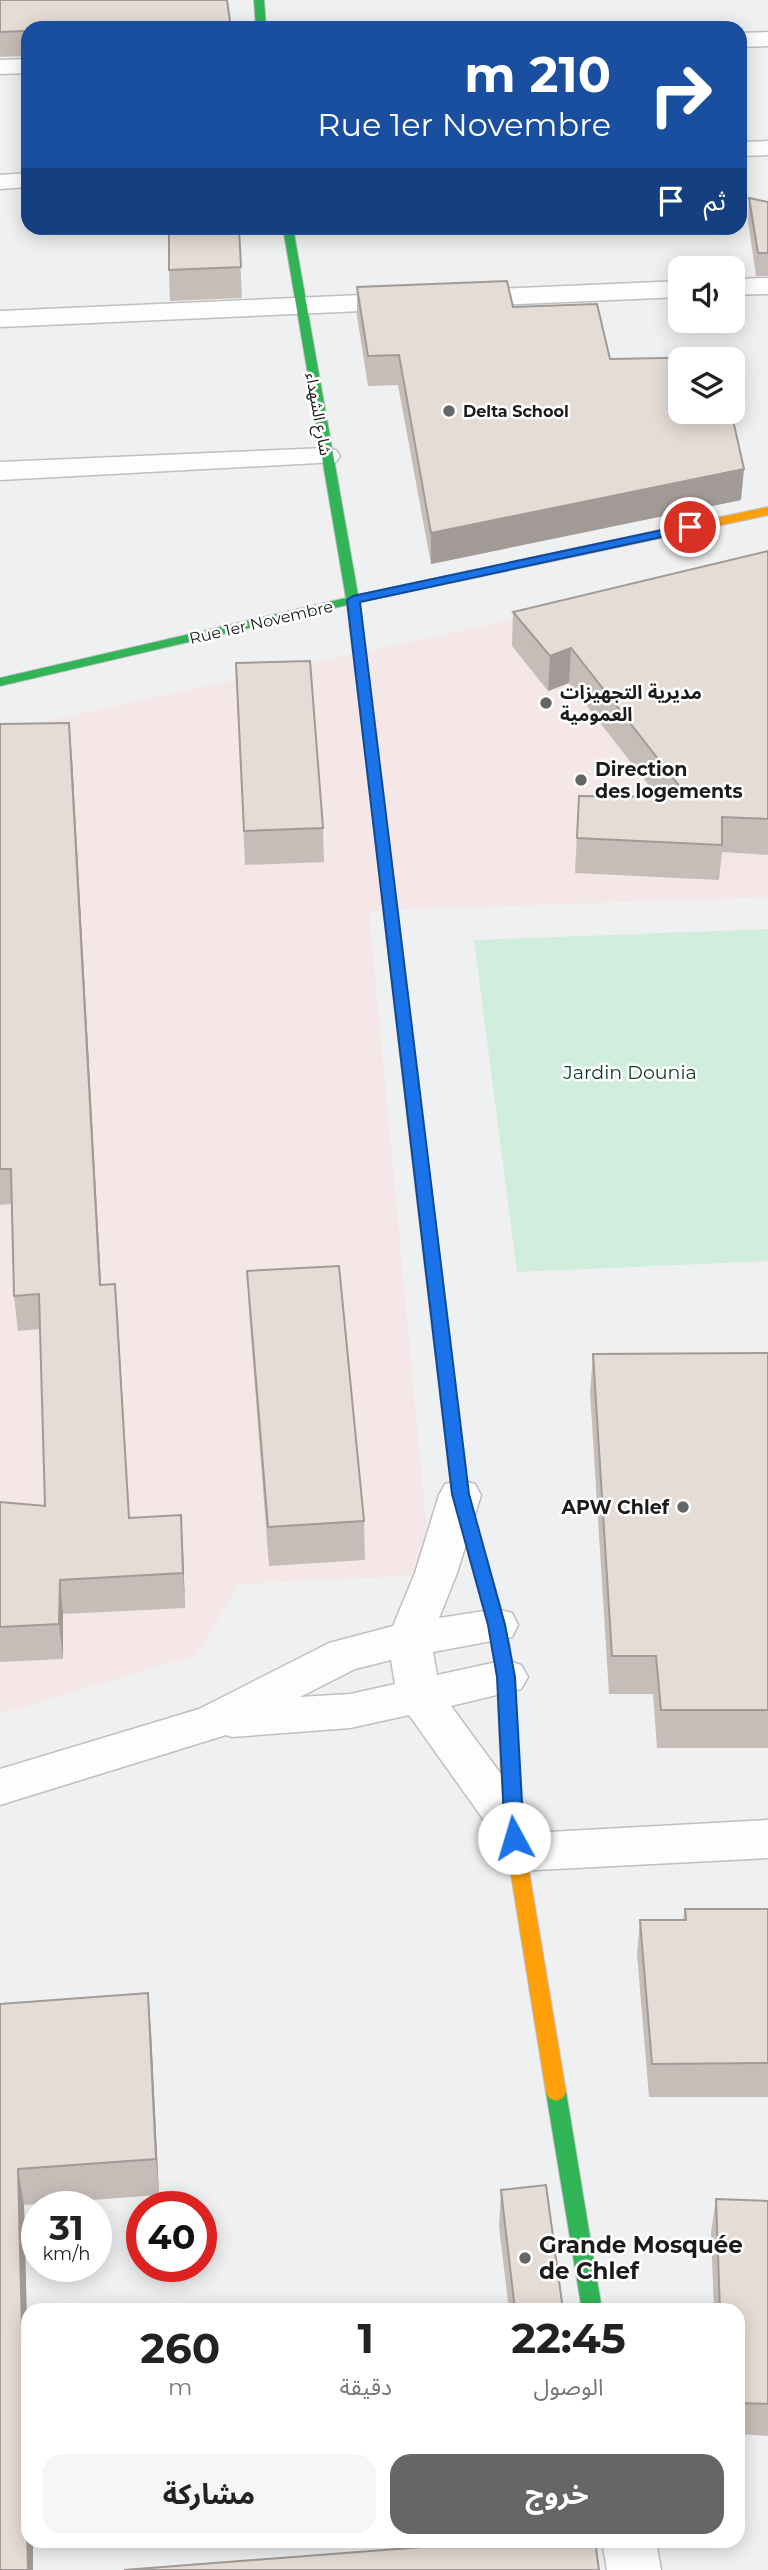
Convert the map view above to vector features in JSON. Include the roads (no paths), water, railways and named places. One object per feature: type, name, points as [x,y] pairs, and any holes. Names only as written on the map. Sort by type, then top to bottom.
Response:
[{"type":"street","points":[[259,0],[260,21]]},
{"type":"street","points":[[747,40],[768,39]]},
{"type":"street","points":[[0,67],[21,66]]},
{"type":"street","points":[[747,149],[768,148]]},
{"type":"street","points":[[0,182],[21,180]]},
{"type":"street","name":"شارع الشهداء","points":[[289,235],[353,600],[460,1494],[497,1625],[506,1677],[514,1838],[591,2303]]},
{"type":"street","points":[[745,287],[768,286]]},
{"type":"street","points":[[0,319],[668,290]]},
{"type":"street","points":[[0,471],[326,456]]},
{"type":"street","name":"Rue 1er Novembre","points":[[0,682],[353,600],[768,511]]},
{"type":"street","points":[[460,1494],[436,1573],[409,1639],[419,1696],[514,1838],[768,1839]]},
{"type":"street","points":[[0,1787],[213,1722],[344,1655],[409,1639],[497,1625]]},
{"type":"street","points":[[213,1722],[350,1711],[506,1677]]},
{"type":"street","points":[[630,2548],[634,2570]]},
{"type":"place","name":"Delta School","points":[[449,411]]},
{"type":"place","name":"مديرية التجهيزات العمومية","points":[[546,703]]},
{"type":"place","name":"Direction des logements","points":[[581,780]]},
{"type":"place","name":"APW Chlef","points":[[683,1507]]},
{"type":"place","name":"Grande Mosquée de Chlef","points":[[525,2258]]},
{"type":"park label","name":"Jardin Dounia","points":[[630,1072]]}]
